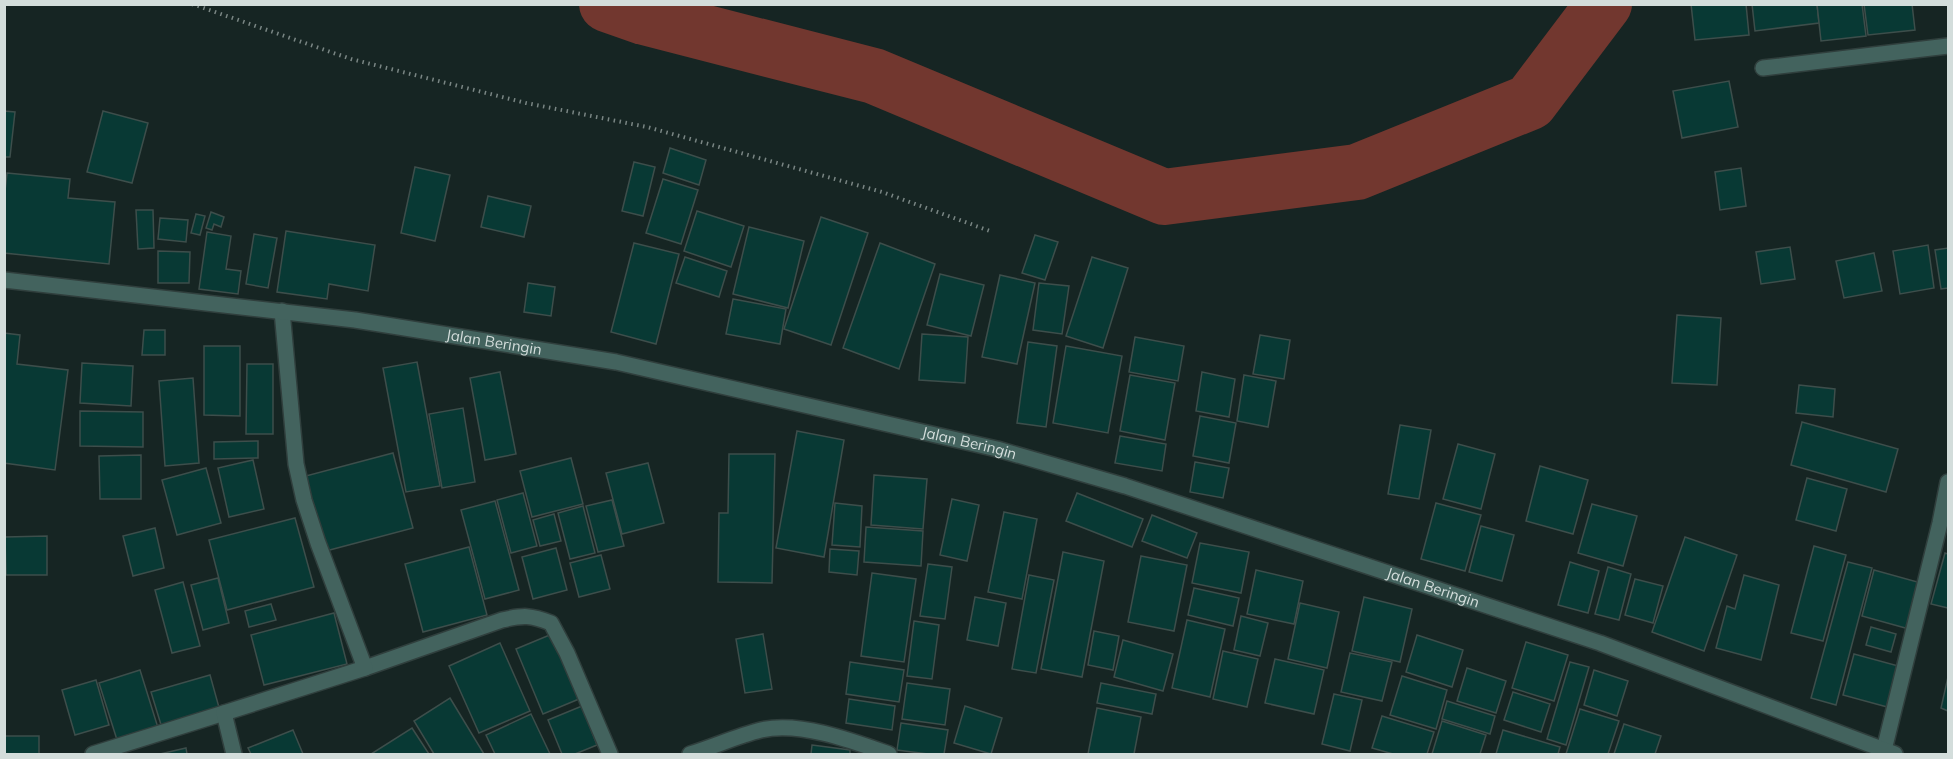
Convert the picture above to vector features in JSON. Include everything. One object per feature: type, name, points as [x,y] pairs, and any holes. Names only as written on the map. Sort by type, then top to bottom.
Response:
[{"type":"street","points":[[1763,68],[1948,46]]},
{"type":"street","name":"Jalan Beringin","points":[[4,280],[355,320],[616,362],[997,449],[1125,486],[1600,643],[1887,753]]},
{"type":"street","points":[[282,311],[296,464],[304,500],[365,668]]},
{"type":"street","points":[[1887,753],[1948,487]]},
{"type":"street","points":[[93,754],[365,668],[502,620],[524,615],[551,623],[562,643],[610,754]]},
{"type":"street","points":[[224,713],[234,754]]},
{"type":"street","points":[[690,754],[762,730],[780,728],[824,734],[889,754]]},
{"type":"path","points":[[192,4],[351,59],[526,103],[647,127],[882,192],[990,231]]},
{"type":"building","points":[[1691,4],[1746,4],[1749,35],[1695,40]]},
{"type":"building","points":[[1752,4],[1817,4],[1819,23],[1755,31]]},
{"type":"building","points":[[1817,4],[1862,4],[1866,36],[1821,41]]},
{"type":"building","points":[[1864,4],[1912,4],[1915,30],[1868,35]]},
{"type":"building","points":[[1729,81],[1738,127],[1682,138],[1673,91]]},
{"type":"building","points":[[4,111],[15,112],[10,157],[4,157]]},
{"type":"building","points":[[103,111],[148,123],[132,183],[87,172]]},
{"type":"building","points":[[670,148],[706,160],[699,185],[663,173]]},
{"type":"building","points":[[634,162],[655,167],[643,216],[622,211]]},
{"type":"building","points":[[415,167],[450,175],[435,241],[401,233]]},
{"type":"building","points":[[1741,168],[1746,206],[1720,210],[1715,172]]},
{"type":"building","points":[[7,173],[70,179],[68,198],[115,202],[109,264],[4,253],[4,200]]},
{"type":"building","points":[[663,179],[698,190],[681,244],[646,233]]},
{"type":"building","points":[[488,196],[531,206],[524,237],[481,227]]},
{"type":"building","points":[[136,210],[153,210],[154,248],[138,249]]},
{"type":"building","points":[[697,211],[744,226],[731,267],[684,251]]},
{"type":"building","points":[[211,212],[224,217],[221,227],[214,224],[212,230],[206,228]]},
{"type":"building","points":[[196,214],[205,216],[200,235],[191,233]]},
{"type":"building","points":[[821,217],[868,233],[831,345],[784,329]]},
{"type":"building","points":[[160,218],[188,220],[186,242],[158,239]]},
{"type":"building","points":[[749,227],[804,241],[788,308],[733,294]]},
{"type":"building","points":[[286,231],[375,245],[368,291],[329,284],[327,299],[277,292]]},
{"type":"building","points":[[207,232],[231,236],[226,269],[241,271],[238,294],[199,289]]},
{"type":"building","points":[[254,234],[277,238],[268,288],[246,284]]},
{"type":"building","points":[[1035,235],[1058,242],[1045,280],[1022,273]]},
{"type":"building","points":[[634,243],[679,254],[656,344],[611,332]]},
{"type":"building","points":[[880,243],[935,264],[899,369],[843,348]]},
{"type":"building","points":[[1928,245],[1934,288],[1900,294],[1893,251]]},
{"type":"building","points":[[1790,247],[1795,279],[1761,284],[1756,252]]},
{"type":"building","points":[[1948,248],[1948,288],[1941,289],[1935,250]]},
{"type":"building","points":[[158,251],[190,252],[189,283],[158,283]]},
{"type":"building","points":[[1874,253],[1882,291],[1844,298],[1836,261]]},
{"type":"building","points":[[685,257],[727,271],[719,297],[676,283]]},
{"type":"building","points":[[1092,257],[1128,268],[1103,348],[1066,336]]},
{"type":"building","points":[[940,274],[984,285],[971,336],[927,325]]},
{"type":"building","points":[[1000,275],[1035,283],[1017,364],[982,357]]},
{"type":"building","points":[[528,283],[555,287],[551,316],[524,312]]},
{"type":"building","points":[[1039,283],[1069,286],[1062,334],[1033,330]]},
{"type":"building","points":[[733,299],[786,309],[780,344],[726,334]]},
{"type":"building","points":[[1677,315],[1721,318],[1717,385],[1672,383]]},
{"type":"building","points":[[144,330],[165,330],[165,355],[142,355]]},
{"type":"building","points":[[4,333],[20,335],[17,364],[68,370],[55,470],[4,463]]},
{"type":"building","points":[[922,334],[968,337],[965,383],[919,380]]},
{"type":"building","points":[[1260,335],[1290,340],[1284,379],[1253,374]]},
{"type":"building","points":[[1135,337],[1184,346],[1178,381],[1129,372]]},
{"type":"building","points":[[1028,342],[1057,346],[1046,427],[1017,423]]},
{"type":"building","points":[[204,346],[240,346],[240,416],[204,415]]},
{"type":"building","points":[[1066,346],[1122,356],[1108,433],[1053,423]]},
{"type":"building","points":[[417,362],[440,486],[406,492],[383,368]]},
{"type":"building","points":[[82,363],[133,366],[131,406],[80,403]]},
{"type":"building","points":[[247,364],[273,364],[273,434],[246,434]]},
{"type":"building","points":[[500,372],[516,454],[485,460],[470,378]]},
{"type":"building","points":[[1202,372],[1235,379],[1229,417],[1196,411]]},
{"type":"building","points":[[1130,375],[1175,383],[1165,440],[1120,431]]},
{"type":"building","points":[[1244,375],[1276,381],[1268,427],[1237,421]]},
{"type":"building","points":[[193,378],[199,463],[165,466],[159,381]]},
{"type":"building","points":[[1799,385],[1835,389],[1833,417],[1796,413]]},
{"type":"building","points":[[463,408],[475,482],[442,488],[429,414]]},
{"type":"building","points":[[80,411],[143,412],[143,447],[80,446]]},
{"type":"building","points":[[1200,416],[1236,423],[1229,463],[1193,456]]},
{"type":"building","points":[[1802,422],[1898,449],[1886,492],[1791,465]]},
{"type":"building","points":[[1400,425],[1431,430],[1419,499],[1388,494]]},
{"type":"building","points":[[797,431],[844,440],[824,557],[776,548]]},
{"type":"building","points":[[1120,436],[1166,444],[1162,471],[1115,463]]},
{"type":"building","points":[[258,441],[258,458],[214,459],[214,442]]},
{"type":"building","points":[[1458,444],[1495,454],[1481,509],[1443,499]]},
{"type":"building","points":[[393,453],[413,528],[322,552],[302,477]]},
{"type":"building","points":[[729,454],[775,454],[772,583],[718,582],[719,513],[728,513]]},
{"type":"building","points":[[141,455],[141,499],[100,499],[99,456]]},
{"type":"building","points":[[571,458],[583,504],[532,517],[520,471]]},
{"type":"building","points":[[253,460],[264,509],[229,517],[218,468]]},
{"type":"building","points":[[1195,462],[1229,468],[1223,498],[1190,492]]},
{"type":"building","points":[[648,463],[664,523],[622,534],[606,473]]},
{"type":"building","points":[[1540,466],[1588,480],[1573,534],[1526,521]]},
{"type":"building","points":[[206,468],[221,523],[177,535],[162,480]]},
{"type":"building","points":[[874,475],[927,479],[923,529],[871,525]]},
{"type":"building","points":[[1807,478],[1847,489],[1836,531],[1796,520]]},
{"type":"building","points":[[523,493],[537,546],[511,553],[497,500]]},
{"type":"building","points":[[1077,493],[1143,519],[1132,547],[1066,521]]},
{"type":"building","points":[[952,499],[979,505],[967,561],[940,555]]},
{"type":"building","points":[[612,500],[624,546],[598,552],[586,506]]},
{"type":"building","points":[[495,501],[519,590],[485,599],[461,510]]},
{"type":"building","points":[[835,503],[862,506],[860,547],[832,545]]},
{"type":"building","points":[[1436,503],[1481,515],[1465,571],[1421,559]]},
{"type":"building","points":[[1592,504],[1637,516],[1623,566],[1578,553]]},
{"type":"building","points":[[583,506],[595,553],[570,559],[558,513]]},
{"type":"building","points":[[1004,512],[1037,519],[1022,599],[988,592]]},
{"type":"building","points":[[554,514],[561,541],[540,546],[533,520]]},
{"type":"building","points":[[1152,515],[1197,533],[1187,558],[1142,541]]},
{"type":"building","points":[[295,518],[314,587],[227,610],[209,540]]},
{"type":"building","points":[[1481,526],[1514,535],[1502,581],[1469,572]]},
{"type":"building","points":[[866,527],[923,531],[921,566],[864,562]]},
{"type":"building","points":[[155,528],[164,568],[133,576],[123,536]]},
{"type":"building","points":[[47,536],[47,575],[6,575],[5,537]]},
{"type":"building","points":[[1685,537],[1737,555],[1704,651],[1652,632]]},
{"type":"building","points":[[1200,543],[1249,552],[1241,593],[1192,583]]},
{"type":"building","points":[[1814,546],[1846,555],[1823,641],[1791,633]]},
{"type":"building","points":[[469,547],[487,615],[423,632],[405,564]]},
{"type":"building","points":[[556,548],[567,590],[533,599],[522,557]]},
{"type":"building","points":[[830,549],[859,551],[857,575],[829,572]]},
{"type":"building","points":[[1063,552],[1104,561],[1082,677],[1041,669]]},
{"type":"building","points":[[1945,553],[1948,554],[1948,608],[1931,604]]},
{"type":"building","points":[[601,555],[610,589],[579,597],[570,563]]},
{"type":"building","points":[[1141,556],[1187,565],[1174,631],[1128,622]]},
{"type":"building","points":[[1570,562],[1599,571],[1588,613],[1558,605]]},
{"type":"building","points":[[1848,562],[1872,568],[1836,705],[1811,698]]},
{"type":"building","points":[[928,564],[952,567],[945,619],[920,616]]},
{"type":"building","points":[[1608,567],[1631,574],[1619,620],[1595,614]]},
{"type":"building","points":[[1256,570],[1303,581],[1294,624],[1247,614]]},
{"type":"building","points":[[1874,570],[1921,583],[1909,629],[1862,616]]},
{"type":"building","points":[[872,573],[916,579],[904,662],[861,656]]},
{"type":"building","points":[[1029,575],[1054,580],[1036,673],[1012,669]]},
{"type":"building","points":[[1744,575],[1779,585],[1761,660],[1716,648],[1727,606],[1735,609]]},
{"type":"building","points":[[218,578],[229,623],[203,630],[191,585]]},
{"type":"building","points":[[1635,579],[1663,586],[1653,623],[1625,615]]},
{"type":"building","points":[[183,582],[200,646],[172,653],[155,590]]},
{"type":"building","points":[[1194,588],[1239,598],[1233,626],[1188,615]]},
{"type":"building","points":[[975,597],[1006,603],[998,646],[967,640]]},
{"type":"building","points":[[1364,597],[1412,609],[1400,662],[1352,651]]},
{"type":"building","points":[[1300,603],[1339,612],[1327,668],[1288,659]]},
{"type":"building","points":[[271,604],[276,620],[249,627],[245,611]]},
{"type":"building","points":[[334,613],[347,664],[264,685],[251,635]]},
{"type":"building","points":[[1241,616],[1268,623],[1260,656],[1234,650]]},
{"type":"building","points":[[1187,620],[1225,629],[1210,697],[1172,688]]},
{"type":"building","points":[[914,621],[939,625],[932,679],[907,676]]},
{"type":"building","points":[[1871,627],[1896,634],[1891,652],[1866,645]]},
{"type":"building","points":[[1094,631],[1119,636],[1113,670],[1088,665]]},
{"type":"building","points":[[552,634],[579,699],[543,714],[516,649]]},
{"type":"building","points":[[763,634],[772,689],[745,693],[736,639]]},
{"type":"building","points":[[1417,635],[1463,650],[1452,687],[1406,672]]},
{"type":"building","points":[[1123,640],[1173,654],[1163,691],[1114,677]]},
{"type":"building","points":[[1526,642],[1568,655],[1554,701],[1512,688]]},
{"type":"building","points":[[500,643],[530,711],[479,733],[449,666]]},
{"type":"building","points":[[1223,651],[1258,659],[1247,707],[1213,699]]},
{"type":"building","points":[[1350,653],[1392,662],[1382,701],[1341,692]]},
{"type":"building","points":[[1854,654],[1902,667],[1891,708],[1843,695]]},
{"type":"building","points":[[1275,659],[1324,670],[1314,714],[1265,703]]},
{"type":"building","points":[[850,662],[904,670],[899,702],[846,694]]},
{"type":"building","points":[[1570,662],[1589,667],[1566,745],[1547,739]]},
{"type":"building","points":[[1467,668],[1506,681],[1496,713],[1457,701]]},
{"type":"building","points":[[140,670],[159,731],[118,743],[99,683]]},
{"type":"building","points":[[1594,670],[1628,681],[1617,716],[1584,705]]},
{"type":"building","points":[[210,675],[220,711],[162,728],[151,692]]},
{"type":"building","points":[[1402,676],[1447,690],[1436,729],[1390,715]]},
{"type":"building","points":[[1948,677],[1948,711],[1941,708]]},
{"type":"building","points":[[96,680],[109,725],[75,735],[62,690]]},
{"type":"building","points":[[907,683],[950,689],[945,725],[902,719]]},
{"type":"building","points":[[1101,683],[1156,694],[1152,714],[1097,703]]},
{"type":"building","points":[[1513,692],[1550,704],[1541,732],[1504,720]]},
{"type":"building","points":[[1334,694],[1362,700],[1350,751],[1322,744]]},
{"type":"building","points":[[450,698],[484,754],[434,754],[414,721]]},
{"type":"building","points":[[849,699],[895,706],[892,730],[846,723]]},
{"type":"building","points":[[1447,701],[1495,716],[1490,734],[1442,719]]},
{"type":"building","points":[[582,706],[597,745],[575,754],[562,754],[548,720]]},
{"type":"building","points":[[965,706],[1002,718],[991,754],[954,743]]},
{"type":"building","points":[[1097,708],[1141,717],[1134,754],[1088,754]]},
{"type":"building","points":[[1580,709],[1619,721],[1608,754],[1566,754]]},
{"type":"building","points":[[531,714],[550,754],[495,754],[486,735]]},
{"type":"building","points":[[1382,716],[1434,732],[1427,754],[1393,754],[1372,748]]},
{"type":"building","points":[[1442,721],[1486,735],[1480,754],[1432,754]]},
{"type":"building","points":[[901,723],[948,730],[944,754],[897,750]]},
{"type":"building","points":[[1624,724],[1661,736],[1655,754],[1614,754]]},
{"type":"building","points":[[412,728],[429,754],[371,754]]},
{"type":"building","points":[[293,730],[303,754],[251,754],[248,748]]},
{"type":"building","points":[[1503,730],[1560,747],[1558,754],[1496,754]]},
{"type":"building","points":[[4,736],[39,736],[39,754],[4,754]]},
{"type":"building","points":[[812,745],[850,750],[850,754],[811,754]]},
{"type":"building","points":[[186,748],[187,754],[160,754]]},
{"type":"waterway","points":[[607,4],[644,17],[874,76],[1164,197],[1357,172],[1530,102],[1604,4]]}]
